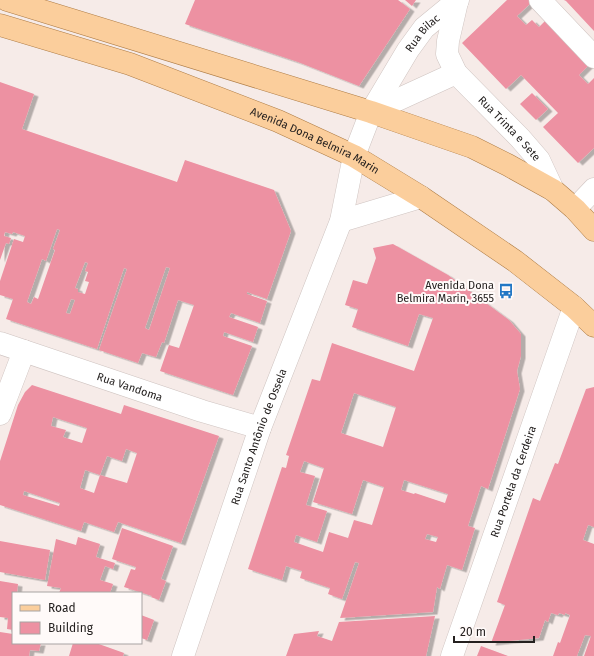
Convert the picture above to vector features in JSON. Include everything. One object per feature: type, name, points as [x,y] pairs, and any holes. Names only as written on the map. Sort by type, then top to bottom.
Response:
[{"type":"main road","points":[[7,0],[371,112],[472,148],[508,165],[553,190],[575,209],[594,230]]},
{"type":"main road","name":"Avenida Dona Belmira Marin","points":[[0,24],[130,64],[278,121],[354,156],[421,197],[515,261],[574,307],[594,326]]},
{"type":"street","points":[[540,0],[594,57]]},
{"type":"street","name":"Rua Bilac","points":[[354,156],[371,112],[408,50],[424,28],[458,1]]},
{"type":"street","name":"Rua Bilac","points":[[456,73],[447,54],[448,41],[458,1]]},
{"type":"street","points":[[371,112],[456,73]]},
{"type":"street","name":"Rua Trinta e Sete","points":[[456,73],[520,138],[539,160],[553,190]]},
{"type":"street","name":"Rua Santo Antônio de Ossela","points":[[183,656],[260,428],[341,221],[354,156]]},
{"type":"street","points":[[575,209],[594,189]]},
{"type":"street","points":[[341,221],[421,197]]},
{"type":"street","name":"Rua Portela da Cerdeira","points":[[452,656],[574,307]]},
{"type":"street","name":"Rua Vandoma","points":[[0,343],[202,411],[260,428]]},
{"type":"street","points":[[0,414],[24,351]]},
{"type":"building","points":[[195,0],[398,0],[410,9],[359,86],[298,62],[185,24]]},
{"type":"building","points":[[405,0],[416,0],[412,6]]},
{"type":"building","points":[[507,0],[532,0],[533,1],[517,16],[526,25],[532,20],[539,27],[549,17],[592,62],[579,75],[588,84],[594,78],[594,148],[578,163],[543,127],[558,113],[521,75],[506,89],[462,43]]},
{"type":"building","points":[[564,0],[594,0],[594,31],[566,1]]},
{"type":"building","points":[[0,82],[34,94],[22,129],[177,182],[185,160],[274,190],[291,231],[267,299],[247,292],[247,294],[267,301],[260,323],[231,313],[229,317],[258,327],[253,342],[224,332],[223,336],[252,346],[233,395],[160,371],[169,345],[179,348],[194,305],[178,300],[164,343],[162,342],[156,357],[142,353],[138,363],[99,350],[127,269],[124,268],[97,349],[6,319],[13,299],[0,295],[0,281],[14,239],[23,242],[25,236],[13,232],[12,234],[5,232],[4,236],[11,238],[9,244],[6,243],[0,260]],"holes":[[[57,229],[60,230],[53,249],[55,250],[38,299],[34,297],[31,304],[27,302],[42,259],[46,261]],[[85,262],[88,263],[85,271],[88,272],[85,281],[89,282],[85,294],[78,292],[78,289],[75,288]],[[166,267],[170,268],[149,330],[145,328]],[[71,299],[75,300],[70,314],[66,313]]]},
{"type":"building","points":[[532,93],[548,109],[536,120],[520,104]]},
{"type":"building","points":[[393,244],[448,275],[509,320],[521,334],[521,356],[517,371],[520,389],[488,489],[481,486],[468,526],[475,528],[462,570],[447,565],[440,589],[437,587],[433,612],[340,618],[359,563],[355,562],[342,599],[328,594],[330,588],[300,578],[302,571],[286,566],[282,580],[248,569],[282,467],[286,468],[289,456],[286,455],[312,379],[320,381],[332,343],[414,371],[433,318],[419,314],[408,346],[352,327],[358,309],[345,305],[353,280],[367,284],[376,258],[373,248]],"holes":[[[354,393],[396,407],[383,447],[341,433]],[[304,461],[324,468],[313,502],[352,514],[363,480],[384,487],[372,525],[354,520],[348,538],[329,532],[323,552],[294,542],[296,535],[317,542],[327,511],[306,505],[315,476],[300,472]],[[404,480],[448,494],[445,503],[401,490]],[[427,534],[438,537],[436,542],[425,539]]]},
{"type":"building","points":[[32,385],[121,414],[124,405],[219,436],[181,543],[118,522],[114,532],[84,522],[81,531],[0,505],[0,461],[18,405],[25,392]],"holes":[[[53,417],[87,428],[82,443],[63,437],[66,430],[51,426]],[[126,449],[137,453],[127,483],[100,475],[107,456],[122,461]],[[85,470],[100,475],[94,493],[80,488]],[[24,491],[60,503],[59,506],[23,495]]]},
{"type":"building","points":[[594,387],[594,527],[588,525],[583,540],[594,544],[594,656],[584,656],[591,636],[585,635],[577,656],[553,656],[558,642],[560,643],[570,615],[565,613],[565,615],[559,613],[558,615],[551,613],[548,622],[545,620],[539,638],[491,643],[505,605],[497,602],[533,498],[540,501],[555,463],[558,464],[586,389]]},
{"type":"building","points":[[122,528],[173,546],[161,579],[166,581],[159,600],[142,592],[124,587],[131,569],[135,570],[136,567],[112,559]]},
{"type":"building","points":[[78,537],[100,544],[96,557],[115,563],[113,569],[105,566],[100,580],[113,584],[110,592],[59,592],[61,588],[47,586],[56,539],[76,545]]},
{"type":"building","points":[[0,541],[50,550],[45,580],[0,572]]},
{"type":"building","points":[[0,581],[18,584],[17,592],[12,592],[12,630],[7,629],[8,618],[0,617]]},
{"type":"building","points":[[142,615],[154,620],[147,640],[142,638]]},
{"type":"building","points":[[435,616],[426,656],[286,656],[294,634],[319,631],[317,636],[332,641],[339,622]]},
{"type":"building","points":[[0,632],[12,634],[12,644],[41,644],[39,651],[30,650],[29,656],[0,656]]},
{"type":"building","points":[[73,644],[99,644],[124,653],[123,656],[69,656]]},
{"type":"building","points":[[481,646],[508,656],[477,656]]},
{"type":"place","name":"Avenida Dona Belmira Marin, 3655","points":[[506,291]]}]
